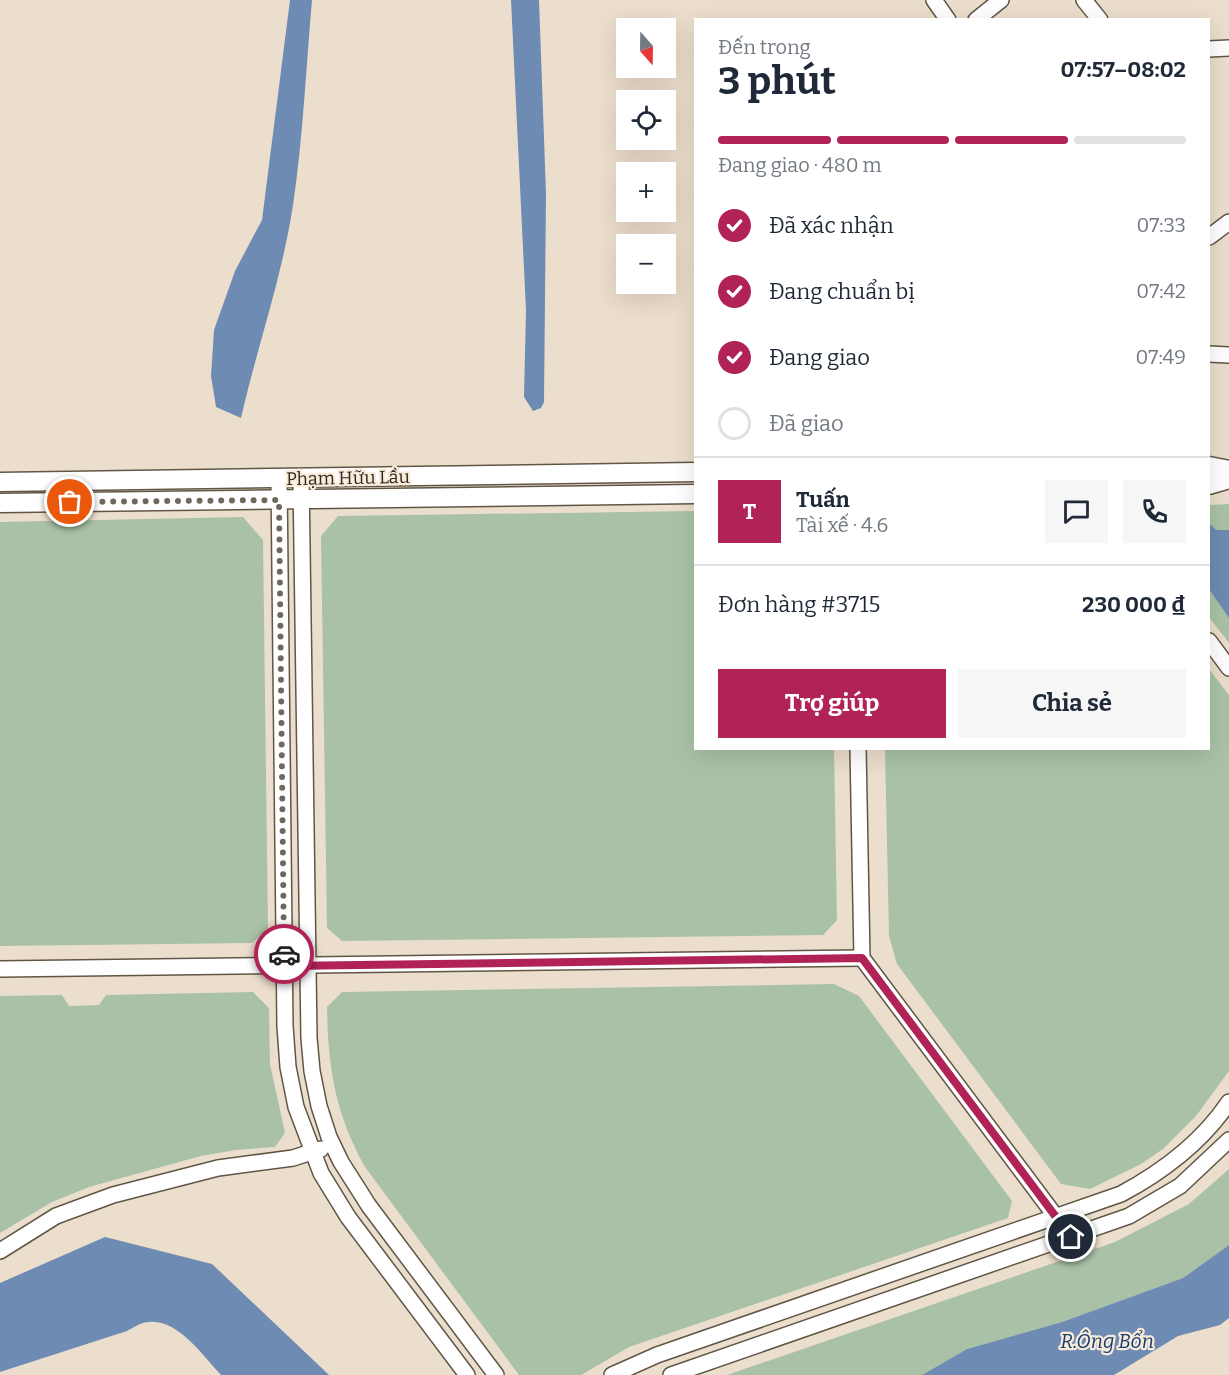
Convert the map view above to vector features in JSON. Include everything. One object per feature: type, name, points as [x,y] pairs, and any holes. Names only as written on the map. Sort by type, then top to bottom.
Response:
[{"type":"main road","points":[[1210,466],[1229,470]]},
{"type":"main road","name":"Phạm Hữu Lầu","points":[[0,482],[694,472]]},
{"type":"main road","points":[[1210,485],[1229,479]]},
{"type":"main road","name":"Phạm Hữu Lầu","points":[[0,503],[694,494]]},
{"type":"street","points":[[933,0],[946,18]]},
{"type":"street","points":[[978,18],[1001,0]]},
{"type":"street","points":[[1084,0],[1098,18]]},
{"type":"street","points":[[1210,49],[1229,48]]},
{"type":"street","points":[[1210,236],[1229,222]]},
{"type":"street","points":[[1210,354],[1229,355]]},
{"type":"street","points":[[279,478],[285,966],[288,1067],[296,1107],[311,1152],[348,1217],[467,1375]]},
{"type":"street","points":[[301,478],[308,966],[312,1071],[332,1144],[364,1198],[496,1375]]},
{"type":"street","points":[[1210,642],[1229,668]]},
{"type":"street","points":[[858,750],[862,958],[1071,1237]]},
{"type":"street","points":[[0,969],[862,958]]},
{"type":"street","points":[[612,1375],[657,1355],[1121,1194],[1158,1173],[1191,1147],[1229,1102]]},
{"type":"street","points":[[671,1375],[1129,1216],[1163,1197],[1196,1173],[1229,1140]]},
{"type":"street","points":[[0,1251],[56,1216],[113,1195],[219,1168],[274,1161],[332,1144]]},
{"type":"green space","points":[[1229,504],[1229,643],[1210,618],[1210,505]]},
{"type":"green space","points":[[694,511],[694,750],[834,750],[837,920],[823,935],[342,941],[327,928],[321,536],[338,516]]},
{"type":"green space","points":[[243,517],[263,540],[268,928],[252,943],[0,946],[0,522]]},
{"type":"green space","points":[[1210,670],[1229,695],[1229,1071],[1196,1116],[1163,1149],[1141,1164],[1090,1189],[1061,1184],[897,964],[889,936],[885,750],[1210,750]]},
{"type":"green space","points":[[834,984],[859,996],[1012,1201],[1008,1218],[629,1347],[581,1375],[519,1375],[365,1167],[347,1128],[335,1090],[329,1050],[327,1007],[342,992]]},
{"type":"green space","points":[[253,992],[269,1008],[270,1064],[285,1133],[275,1147],[201,1156],[89,1187],[52,1202],[0,1233],[0,996],[62,995],[69,1006],[99,1005],[106,995]]},
{"type":"green space","points":[[1229,1169],[1229,1245],[1183,1278],[1062,1322],[967,1349],[922,1375],[727,1375],[1115,1242],[1189,1204]]},
{"type":"water","points":[[290,0],[312,0],[302,129],[288,232],[241,418],[216,407],[211,376],[214,330],[235,271],[262,220]]},
{"type":"water","points":[[511,0],[539,0],[546,194],[544,402],[541,408],[533,411],[524,397],[526,310]]},
{"type":"water","points":[[1210,524],[1216,530],[1229,530],[1229,618],[1210,590]]},
{"type":"water","points":[[105,1237],[212,1264],[329,1375],[221,1375],[180,1332],[170,1326],[149,1322],[0,1372],[0,1283]]},
{"type":"water","name":"R.Ông Bổn","points":[[1229,1245],[1229,1318],[1220,1325],[1178,1336],[1114,1375],[922,1375],[967,1349],[1062,1322],[1183,1278]]},
{"type":"way so far","points":[[70,502],[279,500],[284,954]]},
{"type":"route","points":[[284,954],[285,966],[862,958],[1071,1237]]}]
